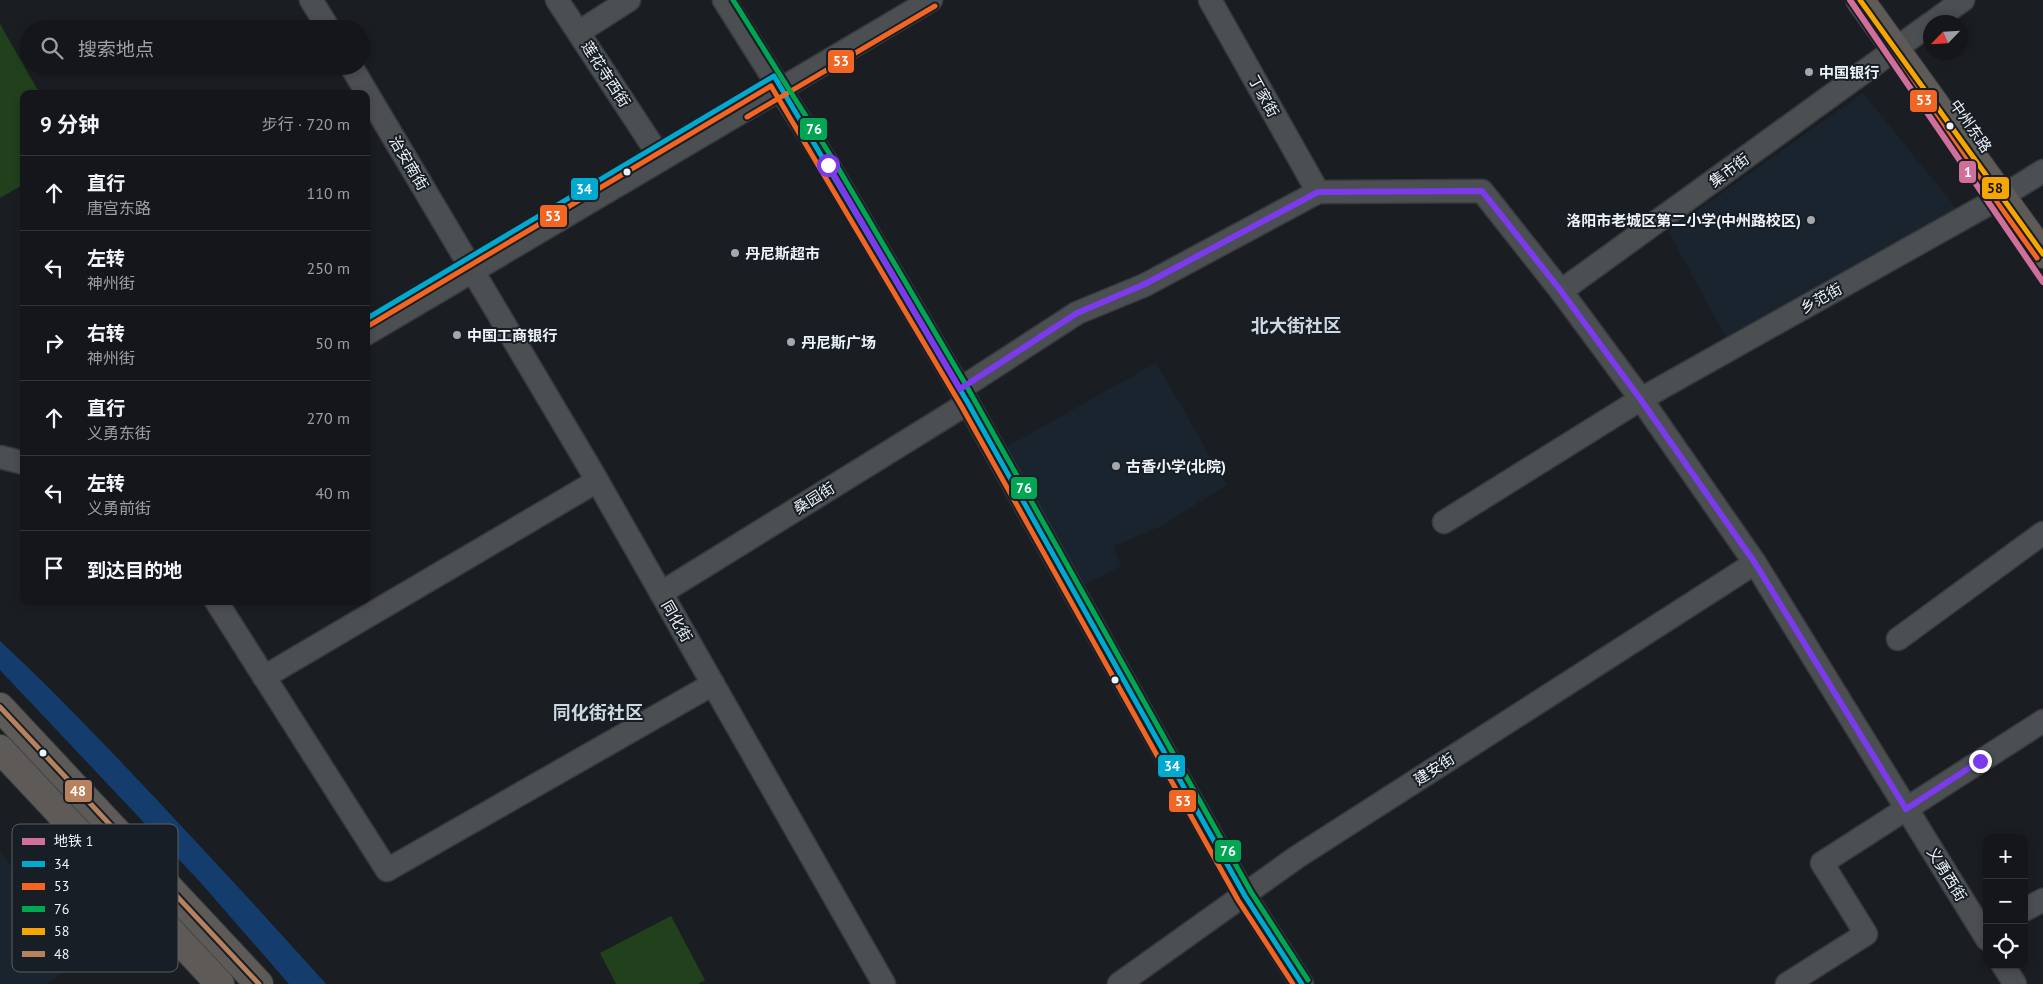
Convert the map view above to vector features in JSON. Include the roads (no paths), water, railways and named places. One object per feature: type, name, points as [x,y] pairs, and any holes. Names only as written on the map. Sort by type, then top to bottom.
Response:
[{"type":"main road","name":"中州东路","points":[[1860,0],[1918,34]]},
{"type":"main road","name":"中州东路","points":[[1882,0],[1918,34],[2043,254]]},
{"type":"main road","name":"中州东路","points":[[2008,193],[2043,227]]},
{"type":"main road","points":[[0,707],[109,824]]},
{"type":"main road","points":[[0,749],[70,824]]},
{"type":"main road","points":[[178,897],[259,984]]},
{"type":"main road","points":[[178,939],[220,984]]},
{"type":"street","points":[[311,0],[323,20]]},
{"type":"street","name":"莲花寺西街","points":[[558,0],[654,148]]},
{"type":"street","points":[[579,32],[630,0]]},
{"type":"street","points":[[724,0],[777,82],[964,396],[1245,896],[1302,984]]},
{"type":"street","points":[[370,317],[470,265],[777,82],[903,0]]},
{"type":"street","points":[[370,331],[470,265],[654,148],[931,0]]},
{"type":"street","name":"丁家街","points":[[1210,0],[1318,192]]},
{"type":"street","name":"集市街","points":[[1561,291],[1963,0]]},
{"type":"street","name":"治安南街","points":[[356,75],[365,90]]},
{"type":"street","name":"治安南街","points":[[370,98],[470,265]]},
{"type":"street","name":"乡范街","points":[[1444,522],[1641,400],[2008,193],[2043,171]]},
{"type":"street","name":"义勇西街","points":[[1318,192],[1482,191],[1561,291],[1641,400],[1755,563],[1983,931]]},
{"type":"street","name":"桑园街","points":[[661,593],[964,396],[1077,313],[1145,284],[1318,192]]},
{"type":"street","name":"同化街","points":[[470,265],[597,481],[884,984]]},
{"type":"street","points":[[0,446],[20,451]]},
{"type":"street","points":[[0,457],[20,462]]},
{"type":"street","points":[[264,677],[597,481]]},
{"type":"street","points":[[1898,639],[2043,533]]},
{"type":"street","name":"建安街","points":[[1119,984],[1297,858],[1755,563]]},
{"type":"street","points":[[219,605],[387,870],[712,684]]},
{"type":"street","points":[[1787,984],[1866,934],[1822,863],[2043,721]]},
{"type":"street","points":[[2028,908],[2043,900]]},
{"type":"street","points":[[2006,969],[2015,984]]},
{"type":"water","points":[[0,641],[119,760],[326,984],[289,984],[178,859],[178,824],[145,824],[0,670]]},
{"type":"metro line","name":"1","points":[[1850,0],[2043,282]]},
{"type":"place","name":"中国银行","points":[[1809,72]]},
{"type":"place","name":"洛阳市老城区第二小学(中州路校区)","points":[[1811,220]]},
{"type":"place","name":"丹尼斯超市","points":[[735,253]]},
{"type":"place","name":"中国工商银行","points":[[457,335]]},
{"type":"place","name":"丹尼斯广场","points":[[791,342]]},
{"type":"place","name":"古香小学(北院)","points":[[1116,466]]},
{"type":"district","name":"北大街社区","points":[[1296,325]]},
{"type":"district","name":"同化街社区","points":[[598,712]]}]
